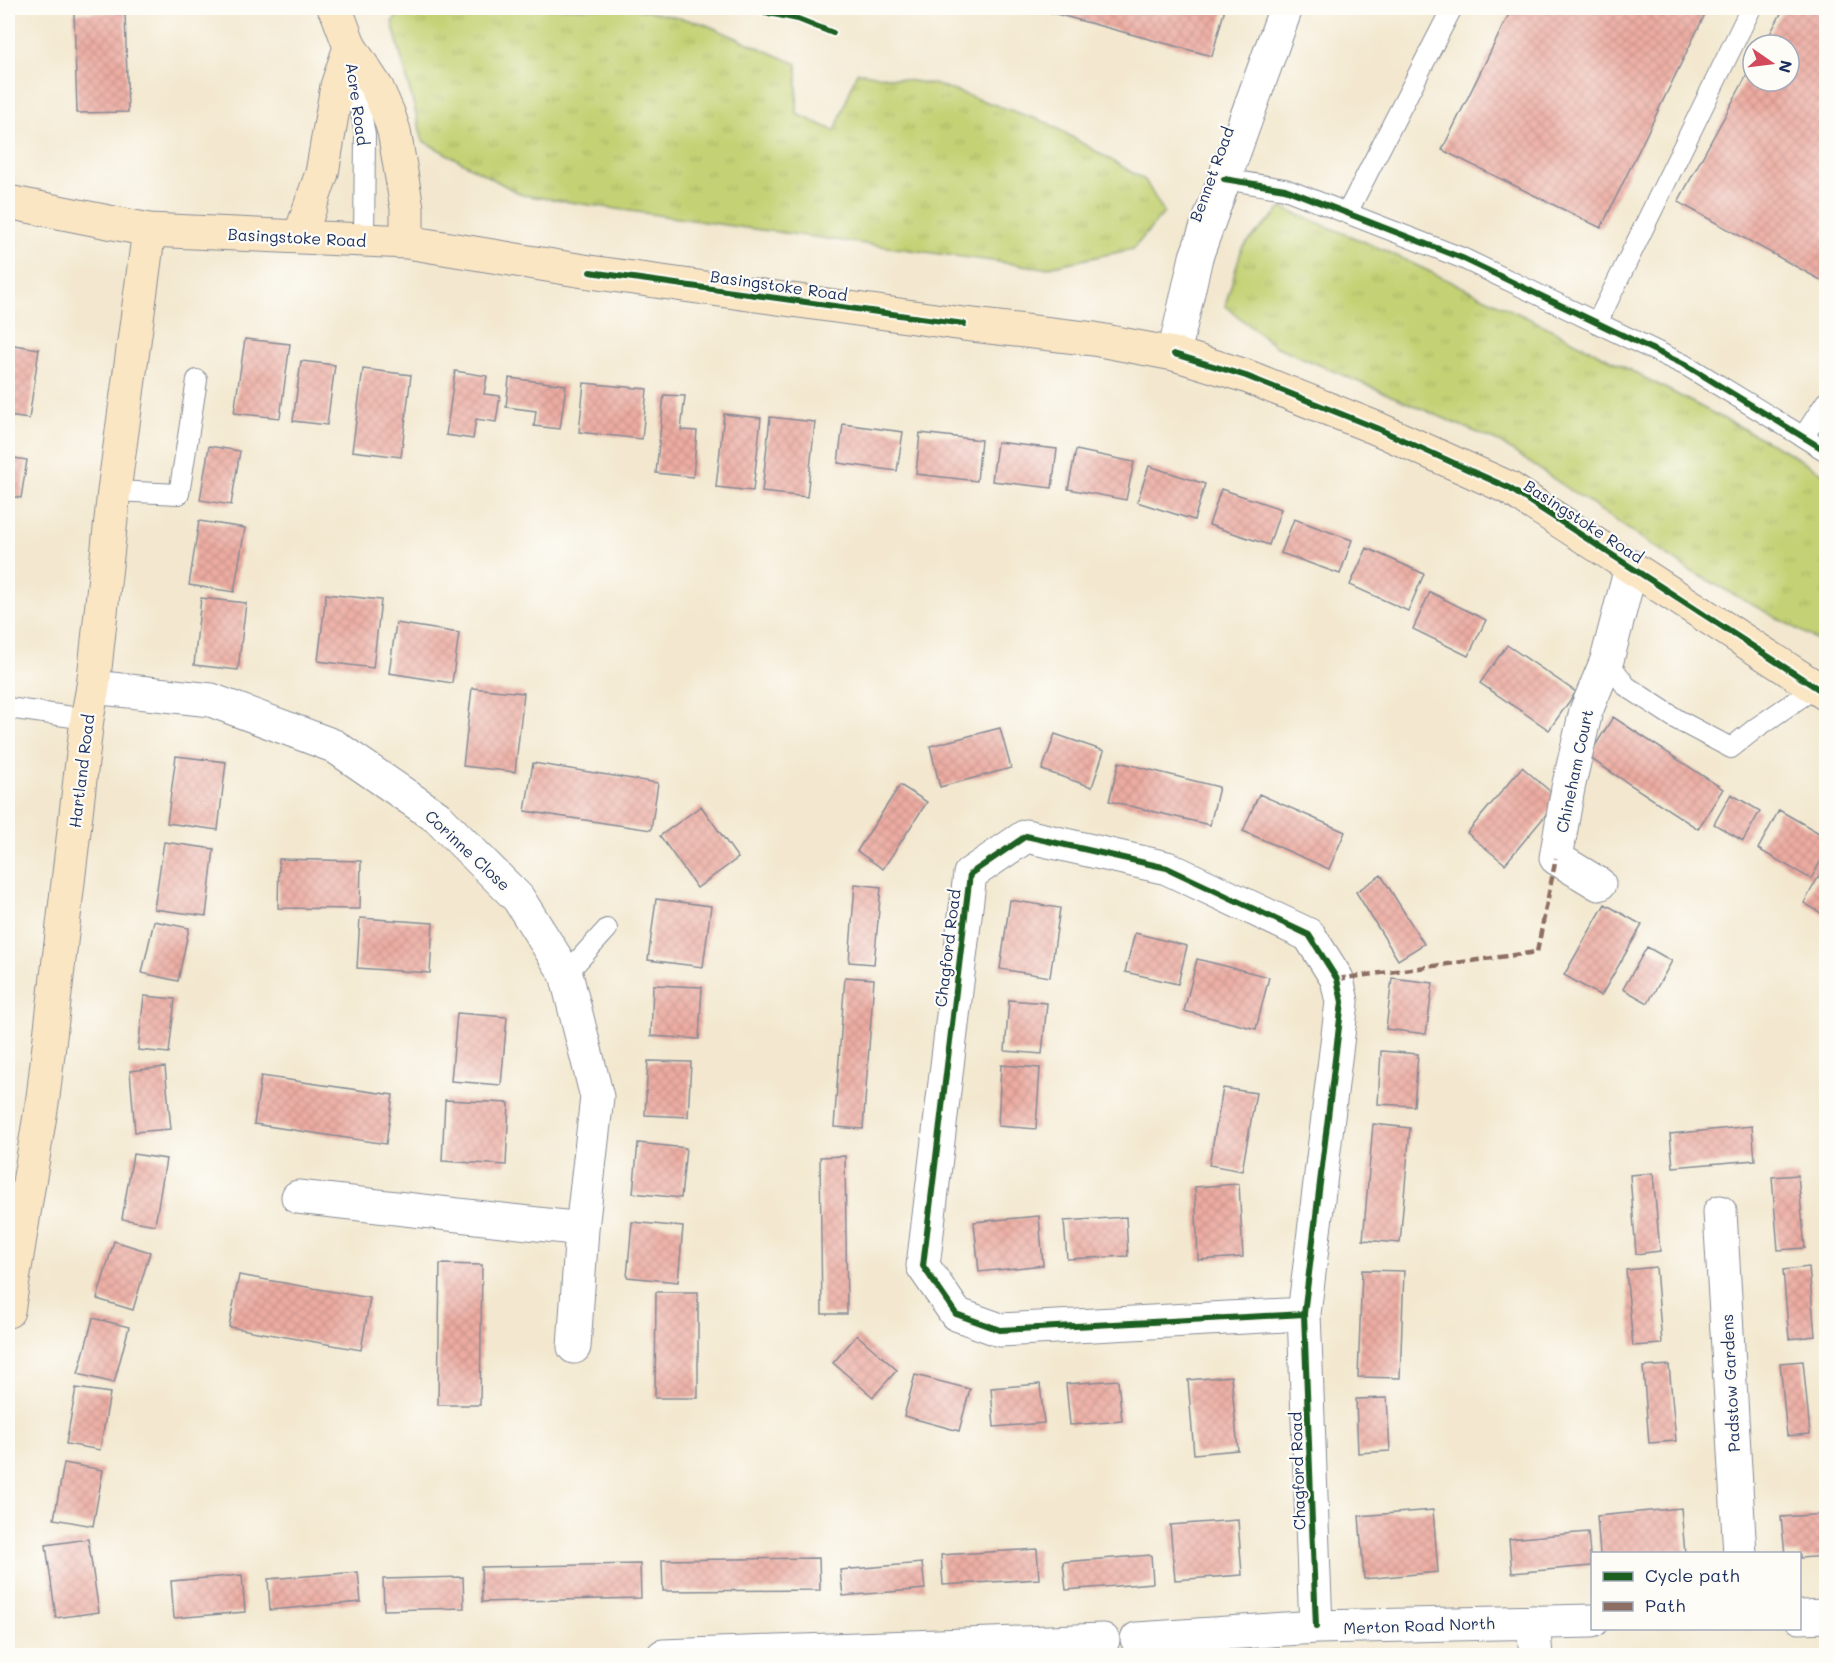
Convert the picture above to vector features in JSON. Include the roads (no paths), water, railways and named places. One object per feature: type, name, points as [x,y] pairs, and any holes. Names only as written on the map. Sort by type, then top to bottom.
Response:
[{"type":"main road","name":"Acre Road","points":[[334,8],[350,47]]},
{"type":"main road","points":[[300,236],[322,173],[337,86],[350,47]]},
{"type":"main road","points":[[350,47],[377,88],[394,131],[407,208],[407,242]]},
{"type":"main road","name":"Basingstoke Road","points":[[8,202],[148,230],[407,242],[590,272],[964,324],[1094,339],[1174,354],[1246,376],[1376,429],[1509,488],[1821,691]]},
{"type":"main road","name":"Hartland Road","points":[[8,1311],[43,1097],[87,719],[93,687],[114,491],[148,230]]},
{"type":"street","name":"Bennet Road","points":[[1174,354],[1193,266],[1286,8]]},
{"type":"street","name":"Chineham Court","points":[[1599,884],[1556,858],[1568,788],[1586,711],[1607,660],[1631,568]]},
{"type":"street","name":"Corinne Close","points":[[93,687],[211,700],[334,746],[437,817],[518,898],[566,974],[597,1097],[582,1229],[574,1347]]},
{"type":"street","name":"Chagford Road","points":[[1304,1314],[1000,1330],[956,1314],[923,1266],[970,874],[1026,836],[1167,868],[1309,935],[1337,979],[1342,1002],[1304,1314],[1316,1628]]},
{"type":"street","points":[[298,1197],[582,1229]]},
{"type":"street","name":"Padstow Gardens","points":[[1720,1212],[1740,1552]]},
{"type":"street","points":[[1801,1617],[1827,1616]]},
{"type":"street","name":"Merton Road North","points":[[1137,1640],[1316,1628],[1591,1621]]},
{"type":"street","points":[[1533,1622],[1536,1656]]},
{"type":"street","points":[[663,1656],[1005,1650],[1102,1640]]},
{"type":"lane","points":[[1347,213],[1452,8]]},
{"type":"lane","points":[[1598,323],[1751,8]]},
{"type":"lane","name":"Acre Road","points":[[350,47],[365,135],[364,240]]},
{"type":"lane","points":[[1224,179],[1285,189],[1462,258],[1689,367],[1827,451]]},
{"type":"lane","points":[[114,491],[179,494],[197,380]]},
{"type":"lane","points":[[1803,437],[1827,402]]},
{"type":"lane","points":[[1607,660],[1626,686],[1678,720],[1731,748],[1756,728],[1821,691]]},
{"type":"lane","points":[[8,708],[87,719]]},
{"type":"lane","points":[[566,974],[607,929]]}]
